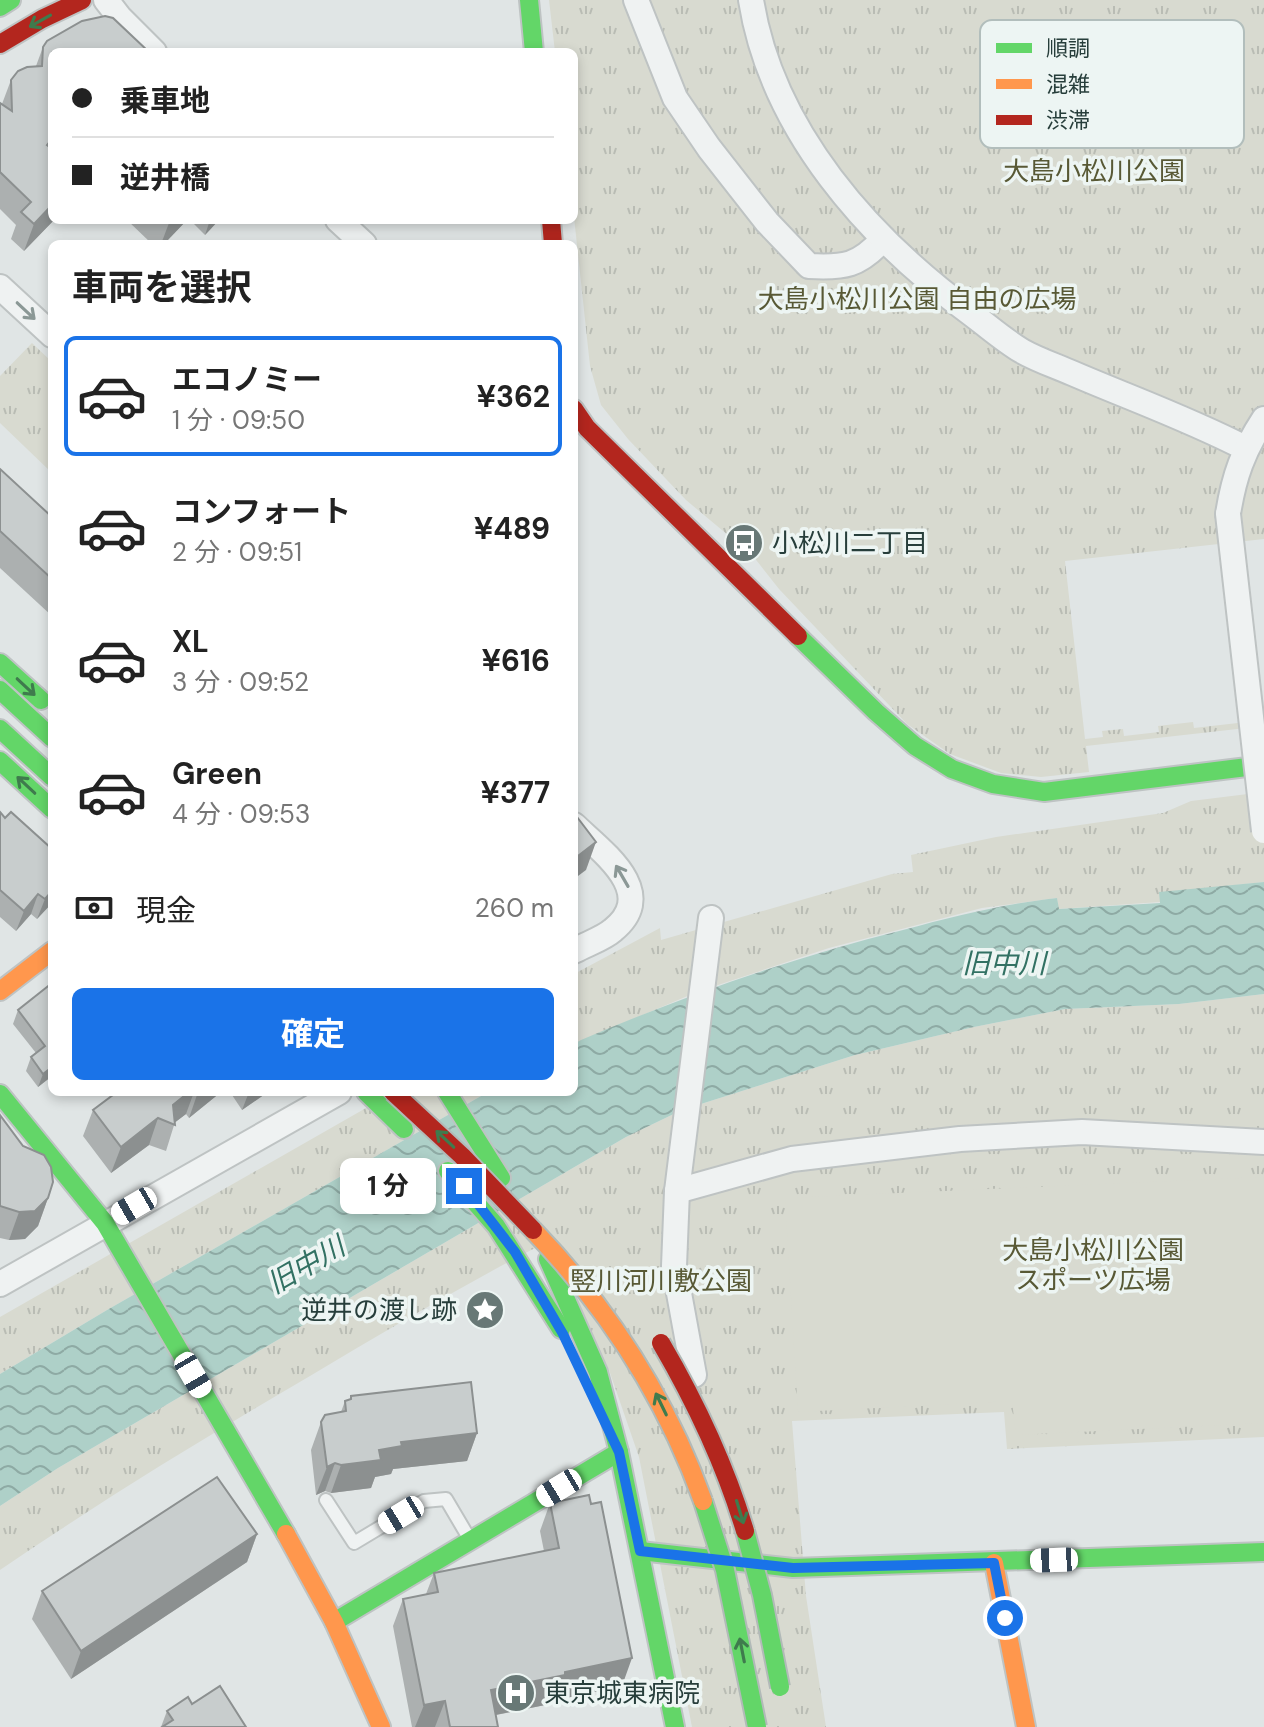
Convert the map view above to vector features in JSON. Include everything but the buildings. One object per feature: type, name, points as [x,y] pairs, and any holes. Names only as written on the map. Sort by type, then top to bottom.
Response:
[{"type":"main road","points":[[0,7],[11,0]]},
{"type":"main road","points":[[0,44],[82,0]]},
{"type":"main road","points":[[529,0],[534,48]]},
{"type":"main road","points":[[578,415],[587,428],[876,712],[903,738],[937,763],[982,782],[1044,792],[1264,765]]},
{"type":"main road","points":[[0,663],[48,707]]},
{"type":"main road","points":[[0,690],[48,734]]},
{"type":"main road","points":[[0,729],[48,773]]},
{"type":"main road","points":[[0,761],[48,805]]},
{"type":"main road","points":[[0,991],[48,954]]},
{"type":"main road","points":[[0,1094],[105,1223],[334,1622],[381,1727]]},
{"type":"main road","points":[[370,1096],[464,1186],[515,1252],[563,1334],[619,1452]]},
{"type":"main road","points":[[397,1096],[462,1156],[566,1264],[613,1324],[656,1394],[702,1497],[725,1570],[757,1727]]},
{"type":"main road","points":[[440,1096],[521,1175]]},
{"type":"main road","points":[[449,1096],[556,1273],[598,1372],[619,1452],[675,1727]]},
{"type":"main road","points":[[652,1330],[684,1381],[732,1487],[754,1556],[782,1698]]},
{"type":"main road","points":[[334,1622],[619,1452]]},
{"type":"main road","points":[[640,1551],[793,1568],[1264,1552]]},
{"type":"main road","points":[[994,1563],[1026,1727]]},
{"type":"street","points":[[106,0],[150,48]]},
{"type":"street","points":[[636,0],[675,98],[709,148],[767,222],[809,266],[840,268],[867,257],[883,239]]},
{"type":"street","points":[[751,0],[754,22],[783,100],[810,151],[883,239],[938,289],[1021,351],[1156,409],[1202,425],[1245,448]]},
{"type":"street","points":[[342,224],[360,240]]},
{"type":"street","points":[[0,287],[48,331]]},
{"type":"street","points":[[1264,419],[1245,448],[1228,514],[1264,831]]},
{"type":"street","points":[[578,829],[617,865],[628,881],[630,897],[629,911],[613,930],[578,949]]},
{"type":"street","points":[[711,918],[677,1191],[674,1266],[685,1334],[726,1528]]},
{"type":"street","points":[[0,1284],[332,1096]]},
{"type":"street","points":[[677,1191],[792,1159],[960,1139],[1082,1132],[1264,1142]]},
{"type":"lane","points":[[326,1500],[354,1543],[424,1501],[446,1499],[470,1541]]},
{"type":"green space","name":"大島小松川公園 自由の広場","points":[[549,0],[1264,0],[1264,539],[1065,561],[1085,739],[1103,737],[1102,731],[1123,729],[1124,736],[1159,732],[1158,726],[1193,722],[1194,728],[1264,720],[1264,726],[1086,746],[1089,772],[1041,777],[1001,773],[950,754],[907,724],[779,589],[753,556],[686,500],[628,439],[601,405],[590,366],[575,224],[578,224],[578,48],[555,48]]},
{"type":"green space","points":[[32,343],[48,358],[48,469],[0,423],[0,376]]},
{"type":"green space","points":[[1264,792],[1264,882],[1160,893],[1160,902],[1058,909],[1057,898],[982,908],[829,948],[697,992],[578,1042],[578,972],[660,928],[661,940],[892,874],[913,872],[911,855],[996,837],[1163,813],[1191,801]]},
{"type":"green space","name":"竪川河川敷公園","points":[[1264,994],[1264,1437],[1007,1449],[1004,1412],[792,1421],[806,1596],[826,1727],[692,1727],[639,1457],[609,1370],[543,1244],[425,1308],[231,1423],[0,1570],[0,1506],[58,1468],[626,1137],[682,1110],[855,1055],[974,1027],[1065,1009],[1179,1004]]},
{"type":"green space","points":[[387,1096],[481,1096],[0,1374],[0,1317]]},
{"type":"green space","name":"大島小松川公園 スポーツ広場","points":[[1264,1177],[1264,1423],[1016,1435],[1012,1401],[798,1412],[785,1198]]},
{"type":"water","name":"旧中川","points":[[1264,882],[1264,994],[1179,1004],[1065,1009],[974,1027],[855,1055],[682,1110],[626,1137],[58,1468],[0,1506],[0,1374],[481,1096],[578,1096],[578,1042],[581,1040],[780,965],[960,915],[1057,898],[1059,909],[1160,903],[1159,892]]},
{"type":"traffic: fast","points":[[0,7],[11,0]]},
{"type":"traffic: fast","points":[[529,0],[534,48]]},
{"type":"traffic: fast","points":[[798,636],[915,746],[952,769],[993,784],[1044,792],[1264,765]]},
{"type":"traffic: fast","points":[[0,663],[41,700]]},
{"type":"traffic: fast","points":[[0,690],[48,734]]},
{"type":"traffic: fast","points":[[0,729],[48,773]]},
{"type":"traffic: fast","points":[[0,761],[48,805]]},
{"type":"traffic: fast","points":[[0,1094],[105,1223],[286,1534]]},
{"type":"traffic: fast","points":[[370,1096],[404,1129]]},
{"type":"traffic: fast","points":[[450,1096],[501,1178]]},
{"type":"traffic: fast","points":[[448,1171],[496,1226],[561,1329]]},
{"type":"traffic: fast","points":[[548,1259],[598,1372],[619,1452],[675,1727]]},
{"type":"traffic: fast","points":[[334,1622],[619,1452]]},
{"type":"traffic: fast","points":[[703,1501],[725,1570],[757,1727]]},
{"type":"traffic: fast","points":[[745,1531],[762,1595],[780,1687]]},
{"type":"traffic: fast","points":[[640,1551],[793,1568],[1264,1552]]},
{"type":"traffic: slow","points":[[0,991],[48,954]]},
{"type":"traffic: slow","points":[[533,1230],[586,1291],[633,1356],[672,1426],[703,1501]]},
{"type":"traffic: slow","points":[[286,1534],[334,1622],[381,1727]]},
{"type":"traffic: slow","points":[[994,1563],[1026,1727]]},
{"type":"traffic: jam","points":[[0,44],[82,0]]},
{"type":"traffic: jam","points":[[551,224],[553,240]]},
{"type":"traffic: jam","points":[[578,415],[587,428],[798,636]]},
{"type":"traffic: jam","points":[[397,1096],[462,1156],[533,1230]]},
{"type":"traffic: jam","points":[[661,1343],[709,1434],[745,1531]]},
{"type":"place","name":"小松川二丁目","points":[[744,543]]},
{"type":"place","name":"逆井の渡し跡","points":[[485,1310]]},
{"type":"place","name":"東京城東病院","points":[[516,1693]]},
{"type":"route","points":[[464,1186],[515,1252],[563,1334],[619,1452],[640,1551],[793,1568],[994,1563],[1005,1618]]},
{"type":"park label","name":"大島小松川公園","points":[[1094,171]]}]
